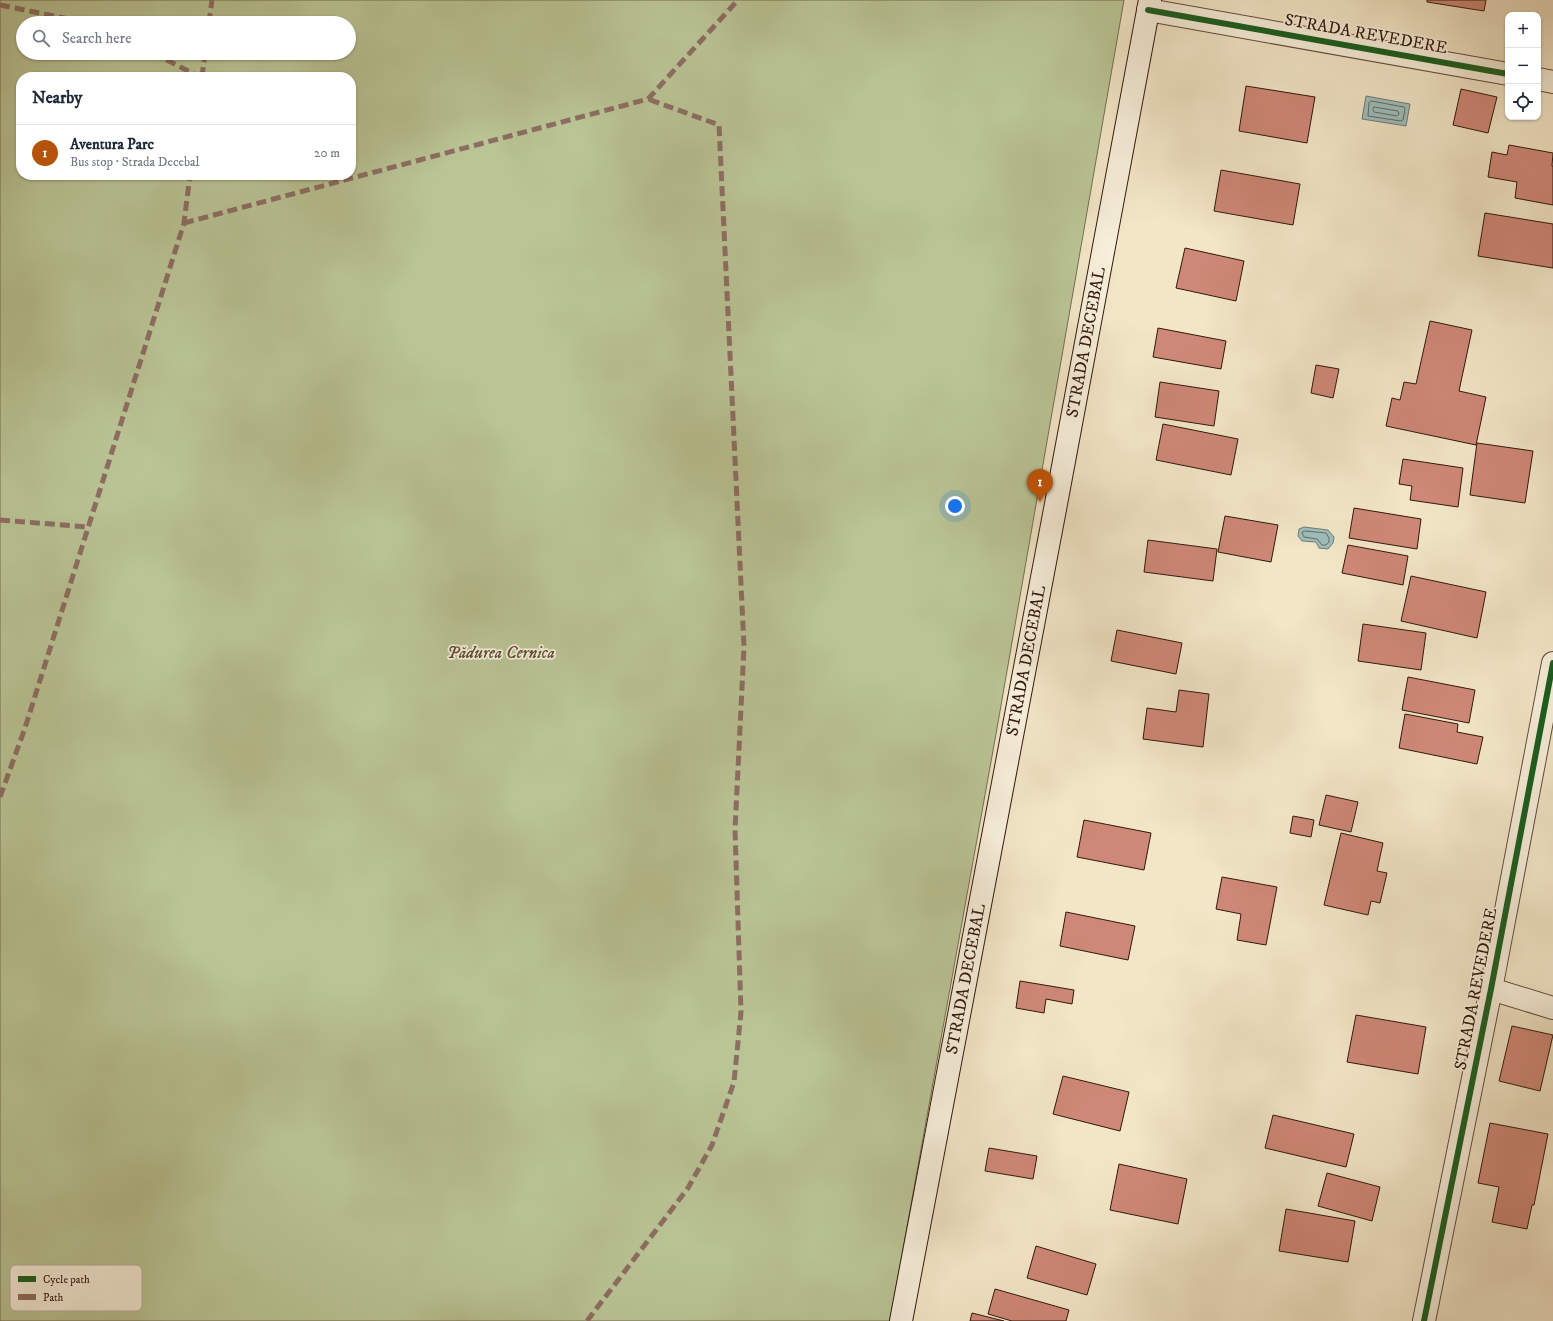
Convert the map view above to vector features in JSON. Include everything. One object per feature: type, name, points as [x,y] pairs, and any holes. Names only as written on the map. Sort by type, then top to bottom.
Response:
[{"type":"main road","name":"STRADA REVEDERE","points":[[1149,5],[1505,73]]},
{"type":"main road","name":"STRADA DECEBAL","points":[[901,1321],[1149,5]]},
{"type":"main road","points":[[1541,80],[1553,82]]},
{"type":"main road","name":"STRADA REVEDERE","points":[[1424,1321],[1491,989],[1553,663]]},
{"type":"main road","points":[[1491,989],[1553,1008]]},
{"type":"green space","name":"Pădurea Cernica","points":[[0,0],[1124,0],[996,734],[890,1321],[0,1321]]},
{"type":"water","points":[[1366,96],[1410,104],[1406,126],[1362,119]]},
{"type":"water","points":[[1304,527],[1328,530],[1334,537],[1333,543],[1328,549],[1319,548],[1316,542],[1302,541],[1298,536],[1299,529]]},
{"type":"building","points":[[1427,0],[1486,0],[1484,11],[1427,2]]},
{"type":"building","points":[[1246,86],[1315,97],[1307,143],[1239,131]]},
{"type":"building","points":[[1461,89],[1497,97],[1488,133],[1453,125]]},
{"type":"building","points":[[1509,145],[1553,153],[1553,205],[1515,198],[1517,182],[1488,177],[1492,152],[1507,155]]},
{"type":"building","points":[[1221,170],[1300,184],[1293,225],[1214,211]]},
{"type":"building","points":[[1485,213],[1553,224],[1553,268],[1478,256]]},
{"type":"building","points":[[1185,248],[1244,261],[1236,301],[1176,288]]},
{"type":"building","points":[[1430,321],[1472,330],[1459,391],[1486,397],[1476,445],[1386,426],[1392,398],[1400,400],[1404,382],[1416,384]]},
{"type":"building","points":[[1158,328],[1226,341],[1221,369],[1153,357]]},
{"type":"building","points":[[1316,365],[1339,369],[1333,398],[1311,393]]},
{"type":"building","points":[[1160,382],[1219,391],[1214,426],[1155,417]]},
{"type":"building","points":[[1163,424],[1238,439],[1231,475],[1156,460]]},
{"type":"building","points":[[1477,443],[1533,451],[1525,503],[1470,495]]},
{"type":"building","points":[[1403,459],[1463,468],[1458,507],[1410,500],[1412,486],[1399,484]]},
{"type":"building","points":[[1354,508],[1421,519],[1417,549],[1349,538]]},
{"type":"building","points":[[1225,516],[1278,525],[1271,562],[1218,552]]},
{"type":"building","points":[[1148,540],[1217,549],[1213,581],[1144,572]]},
{"type":"building","points":[[1348,545],[1408,556],[1403,585],[1342,573]]},
{"type":"building","points":[[1411,576],[1486,592],[1477,638],[1401,621]]},
{"type":"building","points":[[1363,624],[1426,633],[1421,670],[1358,661]]},
{"type":"building","points":[[1117,630],[1182,643],[1176,674],[1111,661]]},
{"type":"building","points":[[1408,677],[1475,690],[1469,723],[1402,710]]},
{"type":"building","points":[[1179,690],[1209,694],[1203,747],[1143,739],[1147,708],[1176,712]]},
{"type":"building","points":[[1405,714],[1458,724],[1457,732],[1483,737],[1477,764],[1399,748]]},
{"type":"building","points":[[1326,795],[1358,802],[1351,832],[1319,825]]},
{"type":"building","points":[[1293,816],[1314,820],[1311,837],[1290,833]]},
{"type":"building","points":[[1084,820],[1151,833],[1144,870],[1077,857]]},
{"type":"building","points":[[1341,833],[1383,843],[1377,871],[1387,873],[1380,903],[1371,901],[1368,915],[1324,905]]},
{"type":"building","points":[[1222,877],[1277,887],[1266,945],[1237,940],[1241,914],[1216,909]]},
{"type":"building","points":[[1066,912],[1135,926],[1128,960],[1060,946]]},
{"type":"building","points":[[1020,981],[1074,990],[1072,1004],[1046,999],[1044,1013],[1016,1008]]},
{"type":"building","points":[[1356,1015],[1426,1027],[1418,1074],[1347,1062]]},
{"type":"building","points":[[1512,1026],[1553,1035],[1540,1091],[1499,1081]]},
{"type":"building","points":[[1063,1076],[1129,1092],[1120,1131],[1053,1114]]},
{"type":"building","points":[[1273,1115],[1354,1134],[1346,1167],[1265,1148]]},
{"type":"building","points":[[1490,1123],[1548,1134],[1534,1205],[1532,1205],[1527,1229],[1492,1222],[1499,1187],[1478,1183]]},
{"type":"building","points":[[989,1148],[1037,1156],[1033,1179],[985,1171]]},
{"type":"building","points":[[1119,1164],[1187,1179],[1178,1224],[1110,1210]]},
{"type":"building","points":[[1327,1173],[1380,1187],[1372,1221],[1318,1206]]},
{"type":"building","points":[[1286,1209],[1355,1221],[1348,1262],[1279,1251]]},
{"type":"building","points":[[1036,1246],[1096,1264],[1087,1295],[1027,1278]]},
{"type":"building","points":[[995,1289],[1069,1310],[1066,1321],[1012,1321],[988,1314]]},
{"type":"building","points":[[972,1313],[1004,1321],[970,1321]]},
{"type":"marked path","points":[[210,16],[212,0]]},
{"type":"marked path","points":[[356,177],[648,99],[738,0]]},
{"type":"marked path","points":[[0,5],[54,16]]},
{"type":"marked path","points":[[167,60],[190,72]]},
{"type":"marked path","points":[[203,72],[204,60]]},
{"type":"marked path","points":[[587,1321],[688,1188],[712,1145],[734,1082],[741,1012],[735,830],[744,647],[719,125],[648,99]]},
{"type":"marked path","points":[[0,797],[25,728],[184,223],[189,180]]},
{"type":"marked path","points":[[184,223],[345,180]]},
{"type":"marked path","points":[[0,520],[88,527]]},
{"type":"cycle path","points":[[1148,10],[1505,73]]},
{"type":"cycle path","points":[[1424,1321],[1491,989],[1553,663]]},
{"type":"place","name":"Aventura Parc","points":[[1040,502]]}]
